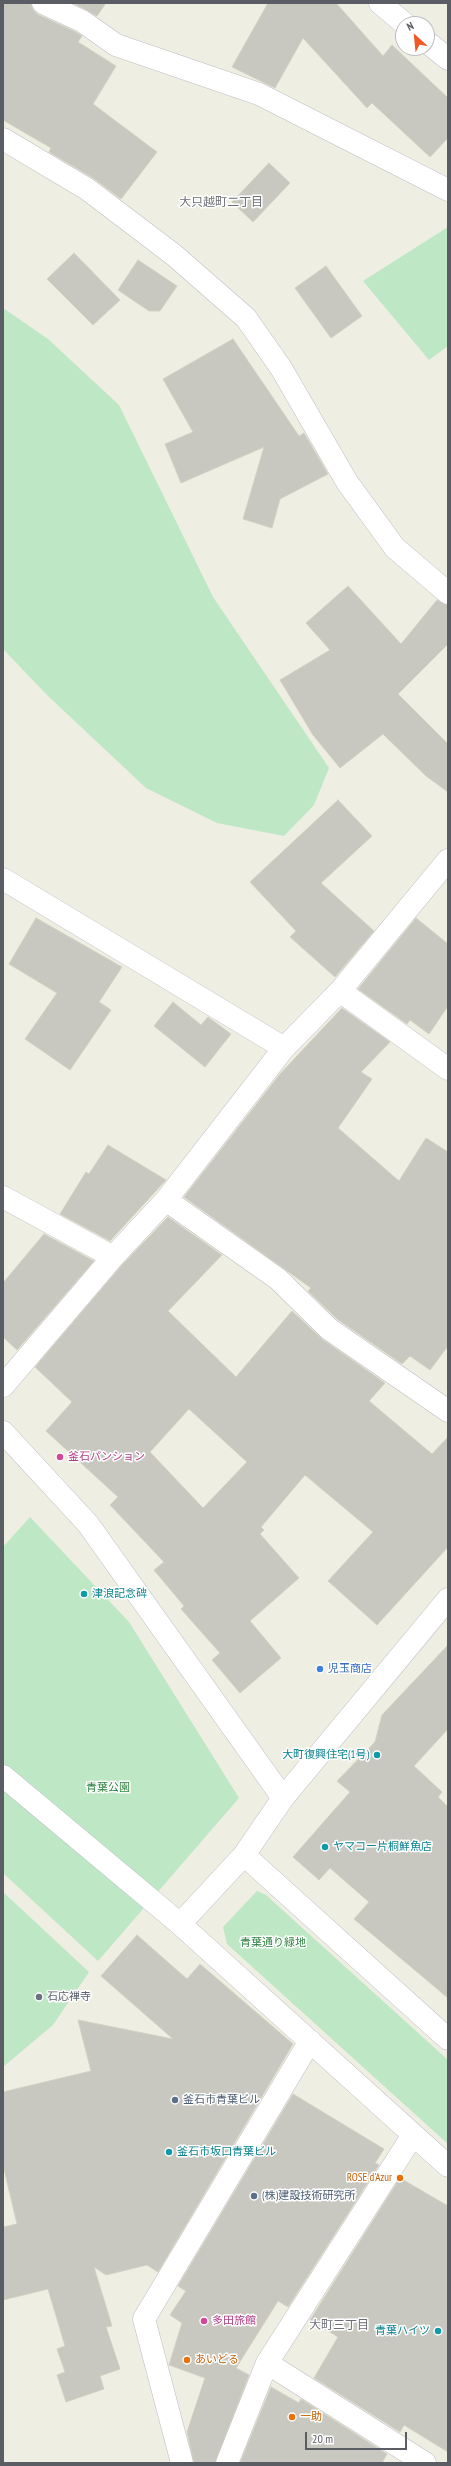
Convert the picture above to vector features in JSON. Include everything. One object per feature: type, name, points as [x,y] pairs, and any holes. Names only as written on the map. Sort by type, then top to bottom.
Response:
[{"type":"street","points":[[43,3],[82,21],[116,45],[259,94],[448,190]]},
{"type":"street","points":[[380,3],[395,16]]},
{"type":"street","points":[[435,49],[448,60]]},
{"type":"street","points":[[3,139],[87,189],[174,255],[246,318],[281,368],[347,482],[386,536],[395,548],[448,593]]},
{"type":"street","points":[[3,1386],[113,1257],[166,1200],[284,1048],[340,990],[448,860]]},
{"type":"street","points":[[3,879],[284,1048]]},
{"type":"street","points":[[340,990],[448,1069]]},
{"type":"street","points":[[3,1197],[113,1257]]},
{"type":"street","points":[[166,1200],[278,1279],[328,1329],[448,1410]]},
{"type":"street","points":[[3,1432],[88,1524],[283,1798]]},
{"type":"street","points":[[180,1924],[244,1855],[283,1798],[448,1599]]},
{"type":"street","points":[[3,1776],[180,1924],[448,2166]]},
{"type":"street","points":[[244,1855],[447,2036]]},
{"type":"street","points":[[182,2463],[144,2319],[310,2041]]},
{"type":"street","points":[[227,2463],[267,2363],[413,2135]]},
{"type":"street","points":[[267,2363],[425,2463]]},
{"type":"green space","points":[[448,227],[448,346],[429,360],[363,281]]},
{"type":"green space","points":[[3,308],[48,339],[119,405],[213,597],[329,768],[314,805],[284,836],[217,823],[146,788],[48,696],[3,649]]},
{"type":"green space","name":"青葉公園","points":[[30,1517],[129,1622],[239,1798],[98,1961],[3,1873],[3,1547]]},
{"type":"green space","name":"青葉通り緑地","points":[[257,1891],[266,1895],[448,2060],[448,2144],[227,1944],[223,1927]]},
{"type":"green space","name":"石応禅寺","points":[[3,1892],[89,1972],[53,2025],[3,2067]]},
{"type":"building","points":[[3,3],[31,3],[33,10],[37,14],[76,32],[82,36],[78,42],[116,66],[93,104],[157,152],[121,199],[93,178],[49,152],[51,148],[3,120]]},
{"type":"building","points":[[73,3],[106,3],[97,16]]},
{"type":"building","points":[[268,3],[336,3],[383,56],[392,45],[395,48],[395,56],[404,56],[448,98],[448,138],[430,157],[372,103],[367,108],[303,38],[275,88],[232,67]]},
{"type":"building","points":[[269,163],[290,183],[253,222],[232,202]]},
{"type":"building","points":[[74,253],[120,300],[93,325],[47,279]]},
{"type":"building","points":[[138,260],[177,286],[160,311],[149,311],[118,290]]},
{"type":"building","points":[[326,266],[362,316],[331,338],[295,288]]},
{"type":"building","points":[[233,339],[299,436],[304,433],[328,474],[280,499],[272,528],[243,519],[264,447],[181,483],[165,444],[193,432],[163,379]]},
{"type":"building","points":[[348,586],[401,644],[437,600],[448,605],[448,644],[398,694],[448,744],[448,792],[426,776],[383,734],[340,768],[313,735],[280,680],[330,650],[306,623]]},
{"type":"building","points":[[338,800],[372,836],[321,883],[374,931],[335,977],[290,937],[296,931],[250,882]]},
{"type":"building","points":[[36,918],[122,967],[99,1002],[111,1010],[70,1070],[25,1039],[57,993],[9,964]]},
{"type":"building","points":[[416,918],[448,944],[448,1006],[429,1034],[410,1020],[407,1024],[358,989]]},
{"type":"building","points":[[173,1002],[201,1025],[208,1017],[231,1034],[205,1067],[154,1026]]},
{"type":"building","points":[[342,1008],[390,1042],[361,1072],[372,1079],[338,1128],[399,1181],[426,1138],[448,1152],[448,1346],[430,1370],[410,1356],[402,1364],[337,1319],[308,1291],[311,1288],[184,1197],[280,1074]]},
{"type":"building","points":[[108,1145],[166,1180],[110,1241],[60,1214],[86,1172],[89,1174]]},
{"type":"building","points":[[168,1217],[222,1255],[168,1311],[236,1377],[292,1311],[322,1339],[385,1383],[369,1401],[432,1454],[448,1437],[448,1547],[377,1625],[328,1581],[373,1532],[305,1475],[261,1527],[264,1530],[260,1534],[299,1578],[250,1621],[281,1658],[240,1693],[212,1660],[220,1653],[181,1609],[184,1606],[154,1570],[164,1562],[110,1505],[118,1497],[46,1431],[72,1402],[35,1367],[122,1265]],"holes":[[[189,1409],[247,1462],[203,1508],[150,1452]]]},
{"type":"building","points":[[44,1234],[94,1261],[17,1350],[3,1337],[3,1283]]},
{"type":"building","points":[[448,1645],[448,1729],[414,1766],[442,1792],[438,1797],[448,1807],[448,1998],[354,1919],[369,1902],[330,1868],[319,1880],[293,1857],[350,1792],[337,1781],[375,1742],[382,1715]]},
{"type":"building","points":[[137,1935],[187,1979],[200,1964],[293,2044],[158,2272],[147,2265],[106,2275],[94,2267],[112,2326],[106,2327],[120,2369],[100,2376],[104,2389],[66,2402],[57,2375],[65,2372],[57,2349],[65,2346],[48,2289],[3,2300],[3,2227],[17,2224],[3,2165],[3,2092],[91,2071],[78,2020],[173,2039],[101,1976]]},
{"type":"building","points":[[293,2094],[384,2149],[375,2163],[379,2165],[288,2307],[278,2301],[236,2368],[249,2375],[215,2463],[194,2463],[187,2432],[205,2378],[169,2365],[182,2323],[170,2315],[186,2291],[178,2286]]},
{"type":"building","points":[[400,2178],[448,2206],[448,2452],[404,2425],[400,2432],[314,2378],[338,2337],[310,2320]]},
{"type":"building","points":[[271,2387],[299,2403],[301,2399],[387,2454],[382,2463],[240,2463]]},
{"type":"place","name":"釜石パンション","points":[[60,1457]]},
{"type":"place","name":"津浪記念碑","points":[[84,1594]]},
{"type":"place","name":"児玉商店","points":[[320,1669]]},
{"type":"place","name":"大町復興住宅(1号)","points":[[377,1755]]},
{"type":"place","name":"ヤマコー片桐鮮魚店","points":[[325,1847]]},
{"type":"place","name":"石応禅寺","points":[[39,1997]]},
{"type":"place","name":"釜石市青葉ビル","points":[[175,2100]]},
{"type":"place","name":"釜石市坂口青葉ビル","points":[[169,2152]]},
{"type":"place","name":"ROSE d'Azur","points":[[400,2178]]},
{"type":"place","name":"(株)建設技術研究所","points":[[254,2196]]},
{"type":"place","name":"多田旅館","points":[[204,2321]]},
{"type":"place","name":"青葉ハイツ","points":[[438,2331]]},
{"type":"place","name":"あいどる","points":[[187,2360]]},
{"type":"place","name":"一助","points":[[292,2417]]},
{"type":"district","name":"大只越町二丁目","points":[[221,203]]},
{"type":"district","name":"大町三丁目","points":[[339,2326]]}]
